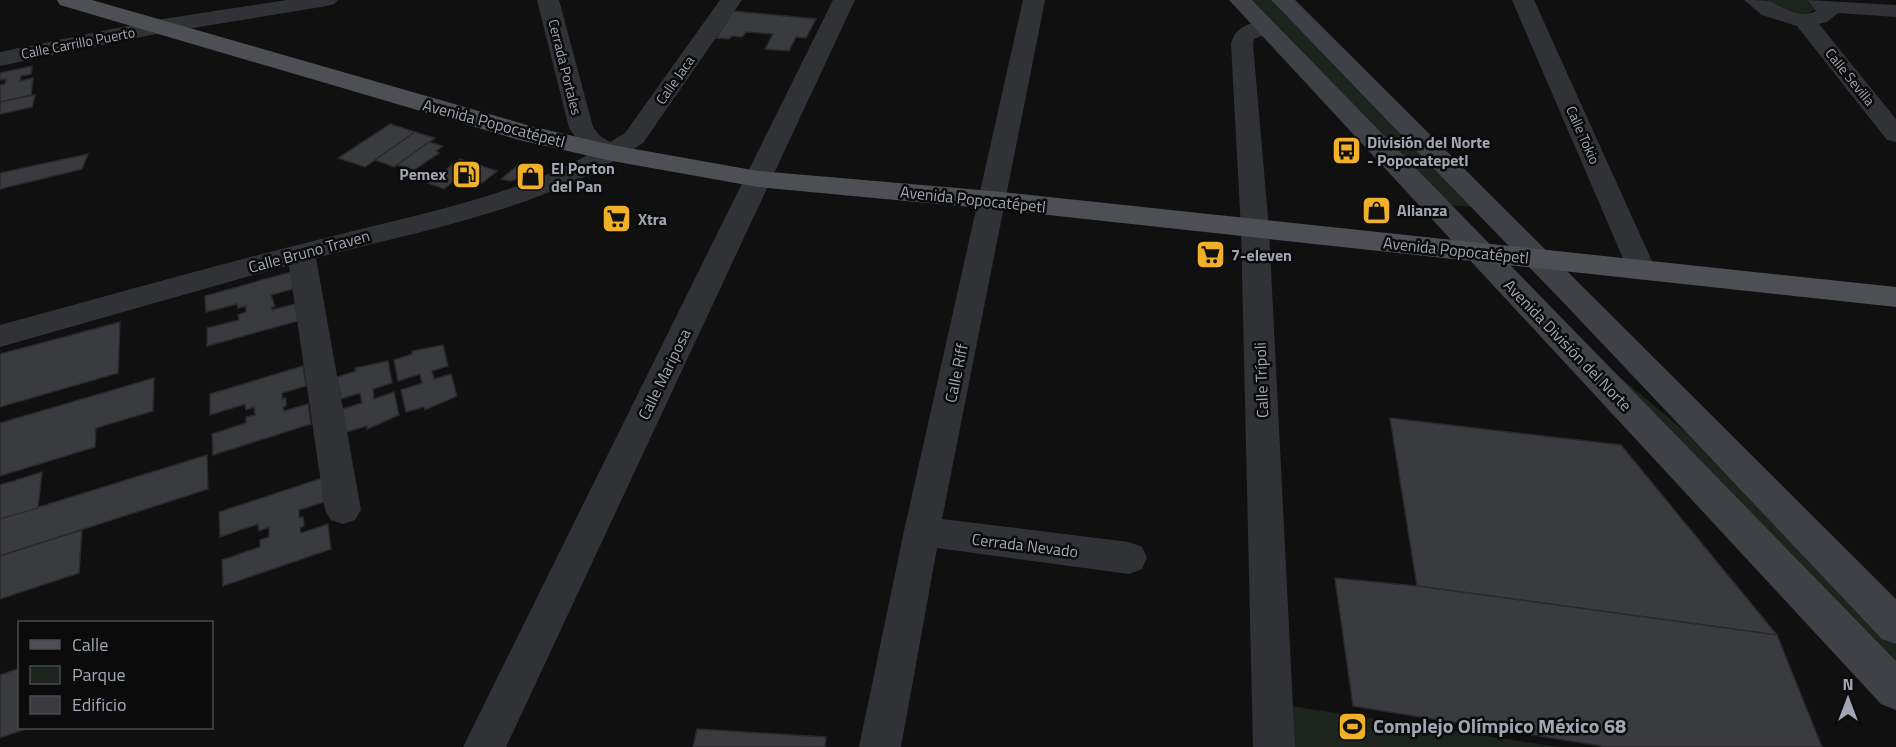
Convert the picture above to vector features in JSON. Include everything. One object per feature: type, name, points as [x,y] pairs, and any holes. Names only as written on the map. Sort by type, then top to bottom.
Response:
[{"type":"main road","name":"Avenida Popocatépetl","points":[[68,0],[528,134],[612,153],[758,179],[992,200],[1896,297]]},
{"type":"main road","name":"Avenida División del Norte","points":[[1240,0],[1896,690]]},
{"type":"main road","points":[[1282,0],[1896,626]]},
{"type":"main road","points":[[1549,325],[1550,310],[1560,307],[1574,311],[1673,410],[1695,420]]},
{"type":"street","name":"Calle Carrillo Puerto","points":[[0,59],[156,27],[327,0]]},
{"type":"street","name":"Cerrada Portales","points":[[548,0],[580,128],[591,141],[612,153]]},
{"type":"street","name":"Calle Jaca","points":[[612,153],[634,138],[731,0]]},
{"type":"street","name":"Calle Mariposa","points":[[480,744],[844,0]]},
{"type":"street","name":"Calle Riff","points":[[880,747],[922,531],[1034,0]]},
{"type":"street","name":"Calle Tokio","points":[[1523,0],[1642,270]]},
{"type":"street","points":[[1754,0],[1779,15],[1803,20],[1824,16],[1827,13],[1821,3]]},
{"type":"street","points":[[1821,3],[1896,11]]},
{"type":"street","name":"Calle Sevilla","points":[[1803,20],[1896,135]]},
{"type":"street","name":"Calle Trípoli","points":[[1265,27],[1251,31],[1244,36],[1242,44],[1255,229],[1274,747]]},
{"type":"street","name":"Calle Bruno Traven","points":[[0,336],[487,203],[541,185],[612,153]]},
{"type":"street","points":[[301,253],[343,510]]},
{"type":"street","name":"Cerrada Nevado","points":[[922,531],[1129,558]]},
{"type":"green space","points":[[1252,0],[1270,0],[1475,207],[1446,205]]},
{"type":"green space","points":[[1767,0],[1806,0],[1815,9],[1799,14],[1770,4]]},
{"type":"green space","points":[[1607,366],[1683,430],[1896,645],[1896,670]]},
{"type":"green space","name":"Complejo Olímpico México 68","points":[[1284,705],[1559,747],[1283,747]]},
{"type":"building","points":[[733,11],[816,19],[806,38],[796,37],[789,51],[765,49],[773,34],[746,32],[742,37],[716,38]]},
{"type":"building","points":[[32,66],[31,74],[21,76],[20,81],[33,78],[31,95],[0,102],[0,85],[5,84],[6,79],[0,80],[0,73]]},
{"type":"building","points":[[35,95],[32,107],[0,114],[0,102]]},
{"type":"building","points":[[390,124],[415,132],[365,167],[338,158]]},
{"type":"building","points":[[415,132],[435,138],[394,167],[375,160]]},
{"type":"building","points":[[429,142],[443,146],[436,151],[439,153],[414,170],[397,165]]},
{"type":"building","points":[[88,154],[82,169],[0,189],[0,173]]},
{"type":"building","name":"Pemex","points":[[460,159],[497,171],[482,183],[459,177],[444,189],[428,183]]},
{"type":"building","points":[[517,166],[532,170],[522,178],[510,181],[501,179]]},
{"type":"building","points":[[291,272],[293,289],[271,295],[275,306],[272,310],[295,304],[298,321],[207,346],[207,328],[239,320],[238,315],[246,312],[246,306],[238,308],[237,304],[206,312],[205,296]]},
{"type":"building","points":[[120,322],[118,373],[0,407],[0,354]]},
{"type":"building","points":[[443,345],[448,366],[432,371],[434,379],[451,374],[457,396],[425,410],[424,407],[406,412],[401,390],[422,383],[420,374],[398,381],[394,360],[412,354],[412,351]]},
{"type":"building","points":[[388,361],[392,383],[373,389],[374,399],[394,392],[399,415],[367,429],[367,426],[346,432],[342,409],[362,403],[360,393],[341,399],[337,377],[356,371],[355,368]]},
{"type":"building","points":[[303,366],[306,386],[282,393],[282,399],[286,398],[286,406],[283,407],[284,411],[308,404],[311,424],[213,455],[212,434],[246,423],[246,417],[255,415],[254,407],[246,410],[245,404],[210,415],[210,394]]},
{"type":"building","points":[[154,378],[153,411],[96,428],[95,447],[0,476],[0,423]]},
{"type":"building","points":[[1390,418],[1621,445],[1777,635],[1417,586]]},
{"type":"building","points":[[207,455],[208,489],[0,556],[0,519]]},
{"type":"building","points":[[42,472],[38,508],[0,519],[0,485]]},
{"type":"building","points":[[322,478],[324,502],[299,510],[299,518],[303,517],[304,526],[300,528],[301,533],[328,524],[331,549],[223,586],[222,560],[260,547],[260,540],[269,537],[269,527],[259,531],[258,524],[220,537],[219,512]]},
{"type":"building","points":[[82,530],[79,573],[0,599],[0,556]]},
{"type":"building","points":[[1335,578],[1417,586],[1777,635],[1822,747],[1607,747],[1353,706]]},
{"type":"building","points":[[18,669],[18,729],[25,729],[0,738],[0,675]]},
{"type":"building","points":[[697,729],[826,737],[825,747],[693,747]]},
{"type":"place","name":"División del Norte - Popocatepetl","points":[[1346,151]]},
{"type":"place","name":"Pemex","points":[[467,174]]},
{"type":"place","name":"El Porton del Pan","points":[[530,177]]},
{"type":"place","name":"Alianza","points":[[1376,210]]},
{"type":"place","name":"Xtra","points":[[617,219]]},
{"type":"place","name":"7-eleven","points":[[1210,255]]},
{"type":"place","name":"Complejo Olímpico México 68","points":[[1352,726]]}]
